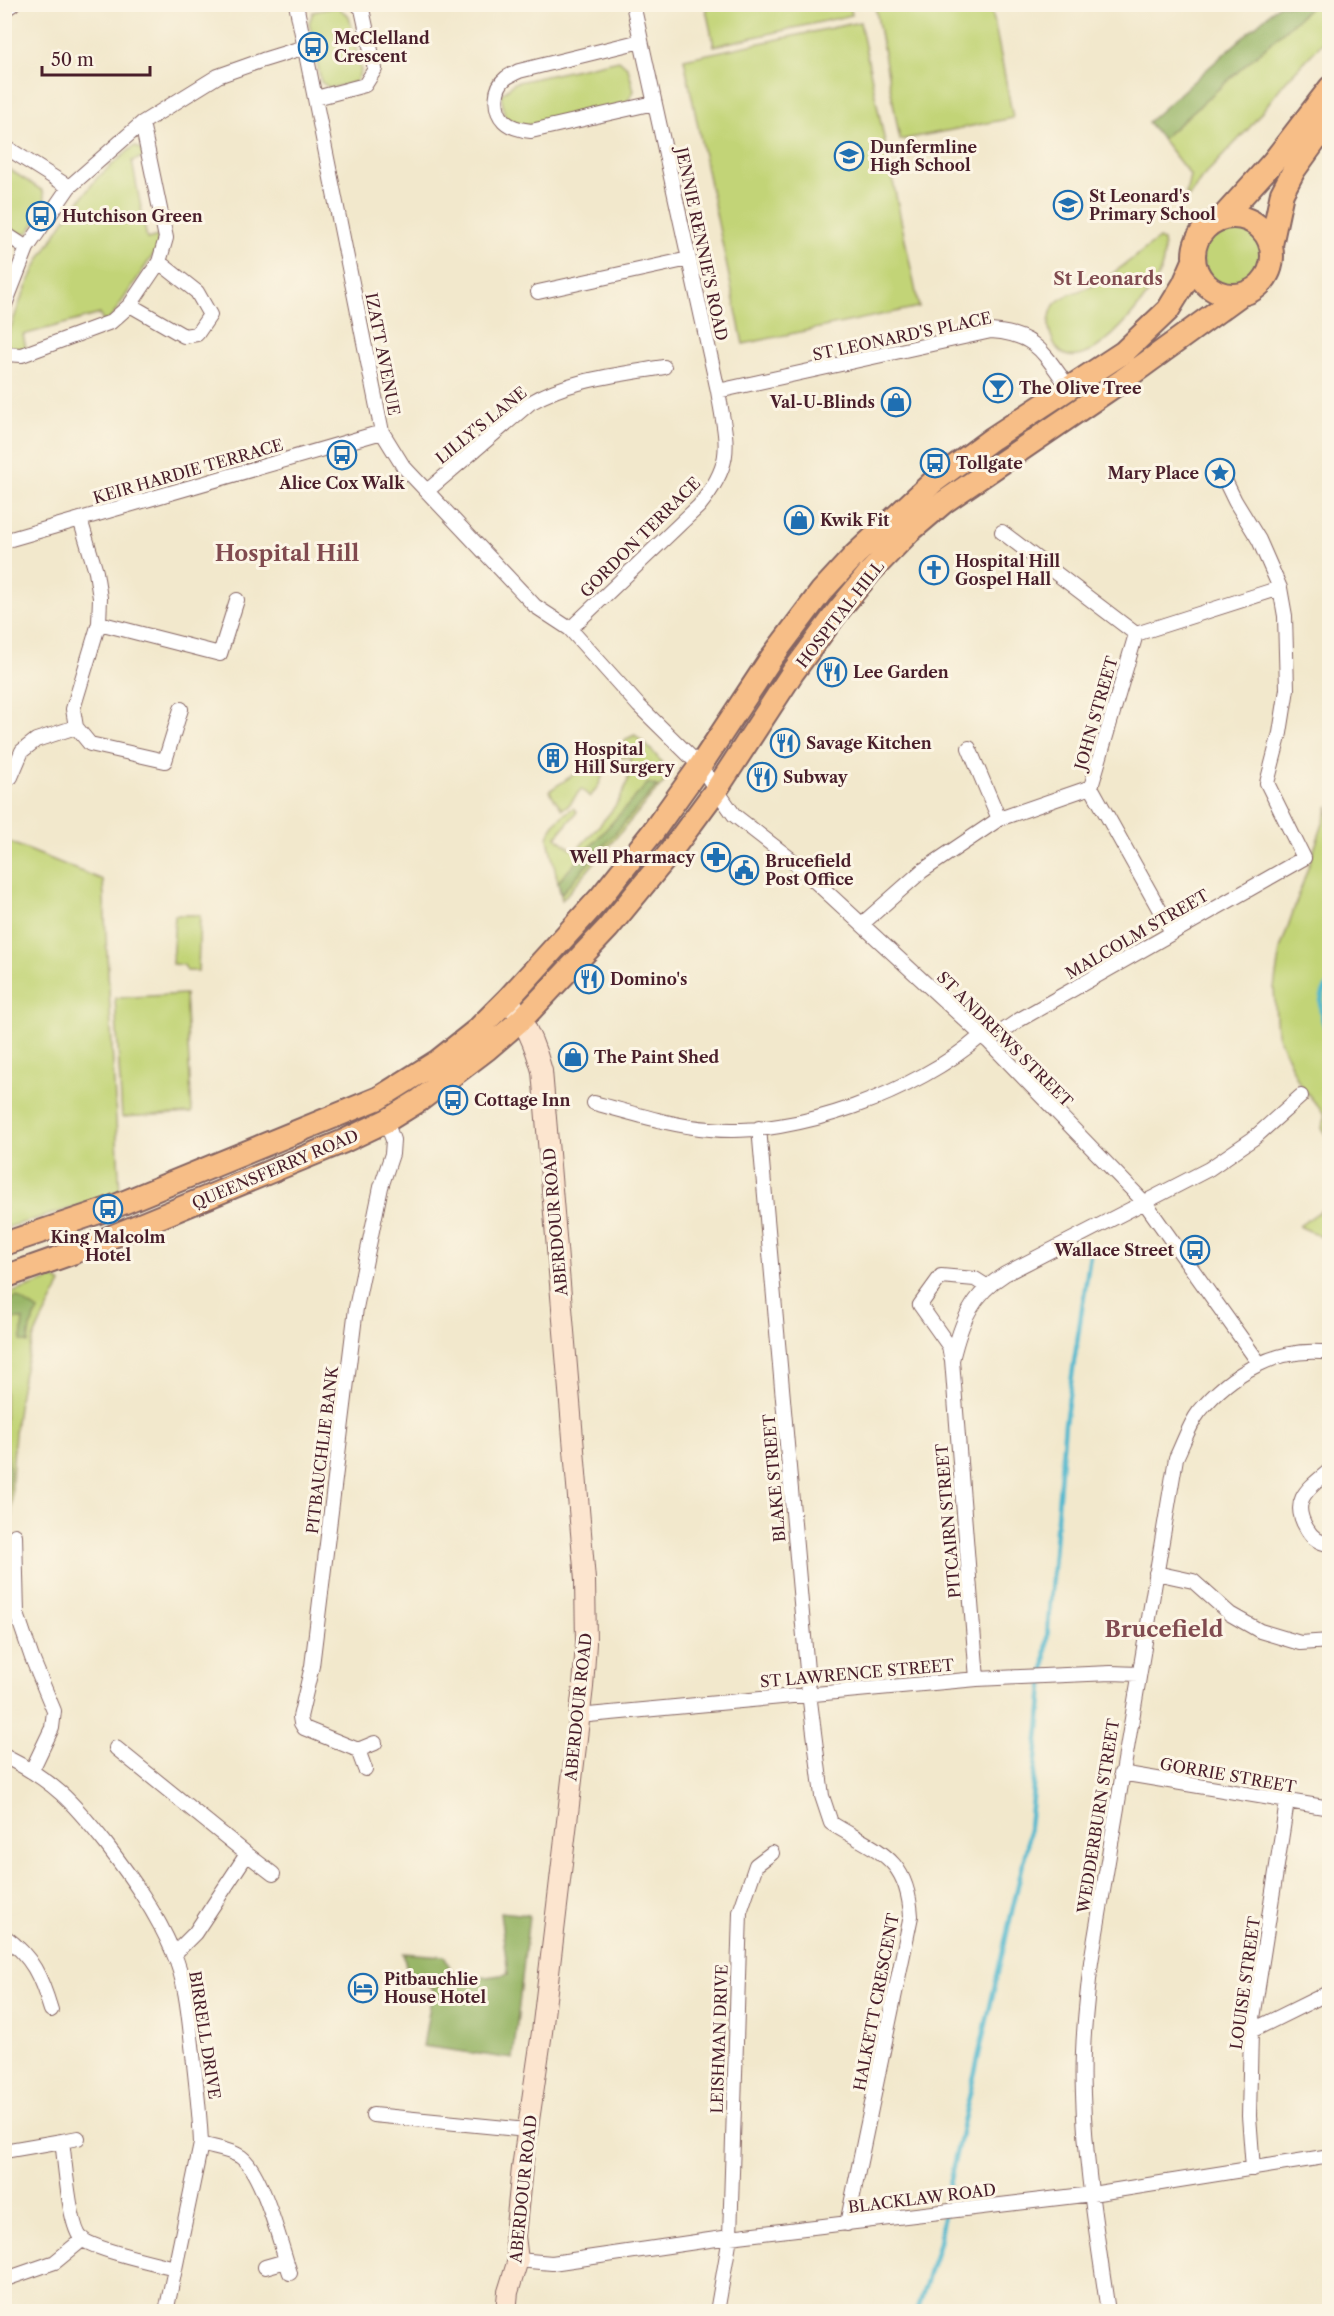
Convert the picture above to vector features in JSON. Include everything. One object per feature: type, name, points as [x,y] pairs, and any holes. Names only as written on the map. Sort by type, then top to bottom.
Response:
[{"type":"main road","points":[[1329,88],[1273,162],[1223,217],[1210,223],[1200,233],[1194,248],[1194,261],[1198,274],[1213,290],[1226,295],[1240,295],[1253,290],[1267,275],[1272,258],[1271,245],[1282,193],[1294,170],[1329,120]]},
{"type":"main road","points":[[1223,217],[1240,217],[1253,222],[1265,233],[1271,245]]},
{"type":"main road","name":"HOSPITAL HILL","points":[[508,999],[600,898],[652,833],[700,766],[772,657],[821,592],[855,555],[932,483],[993,438],[1124,352],[1151,329],[1174,301],[1194,261]]},
{"type":"main road","name":"HOSPITAL HILL","points":[[523,1018],[608,928],[668,855],[716,790],[793,672],[838,610],[870,572],[910,531],[944,502],[1123,380],[1240,295]]},
{"type":"main road","name":"ABERDOUR ROAD","points":[[506,2312],[508,2292],[518,2260],[515,2236],[527,2130],[542,2032],[586,1643],[585,1580],[542,1071],[523,1018],[508,999]]},
{"type":"main road","name":"QUEENSFERRY ROAD","points":[[4,1244],[108,1209],[379,1098],[438,1061],[477,1030],[508,999]]},
{"type":"main road","name":"QUEENSFERRY ROAD","points":[[4,1277],[72,1253],[332,1146],[386,1121],[447,1081],[523,1018]]},
{"type":"street","points":[[4,10],[13,4]]},
{"type":"street","name":"IZATT AVENUE","points":[[296,4],[382,432],[403,466],[535,606],[570,629],[639,706],[700,766]]},
{"type":"street","points":[[316,98],[365,85],[375,69],[362,9],[357,4]]},
{"type":"street","name":"JENNIE RENNIE'S ROAD","points":[[633,4],[718,391]]},
{"type":"street","points":[[641,41],[519,71],[504,79],[496,91],[497,108],[504,121],[517,129],[531,131],[654,103]]},
{"type":"street","points":[[4,307],[27,248],[69,187],[142,123],[218,76],[305,47]]},
{"type":"street","points":[[4,354],[22,355],[111,322],[130,305],[159,262],[166,238],[142,123]]},
{"type":"street","points":[[4,146],[69,187]]},
{"type":"street","points":[[4,233],[27,248]]},
{"type":"street","points":[[538,292],[689,259]]},
{"type":"street","points":[[130,305],[184,336],[197,334],[210,315],[197,292],[159,262]]},
{"type":"street","name":"ST LEONARD'S PLACE","points":[[718,391],[991,331],[1013,333],[1034,343],[1069,388]]},
{"type":"street","name":"LILLY'S LANE","points":[[427,490],[530,403],[549,392],[572,384],[664,367]]},
{"type":"street","name":"GORDON TERRACE","points":[[570,629],[699,506],[715,485],[725,460],[725,437],[718,391]]},
{"type":"street","name":"KEIR HARDIE TERRACE","points":[[4,541],[382,432]]},
{"type":"street","points":[[1002,532],[1136,634],[1280,588],[1259,540],[1235,501],[1220,470]]},
{"type":"street","points":[[80,519],[96,572],[100,598],[99,622],[73,709],[76,728],[90,744],[165,761],[181,709]]},
{"type":"street","name":"MALCOLM STREET","points":[[594,1103],[667,1122],[712,1130],[759,1128],[822,1117],[869,1100],[928,1073],[1304,858],[1268,783],[1280,733],[1287,689],[1285,616],[1280,588]]},
{"type":"street","points":[[99,622],[220,654],[237,600]]},
{"type":"street","name":"JOHN STREET","points":[[1136,634],[1091,787],[1172,932]]},
{"type":"street","points":[[11,777],[22,751],[29,745],[36,740],[76,728]]},
{"type":"street","points":[[969,748],[999,819]]},
{"type":"street","name":"ST ANDREWS STREET","points":[[700,766],[734,815],[792,860],[985,1039],[1145,1203],[1259,1363]]},
{"type":"street","points":[[862,924],[922,871],[999,819],[1091,787]]},
{"type":"street","points":[[1145,1203],[1209,1169],[1254,1138],[1301,1096]]},
{"type":"street","name":"PITBAUCHLIE BANK","points":[[358,1750],[304,1728],[300,1716],[312,1666],[356,1308],[376,1208],[392,1154],[393,1140],[386,1121]]},
{"type":"street","name":"BLAKE STREET","points":[[759,1128],[809,1693],[822,1796],[831,1823]]},
{"type":"street","name":"PITCAIRN STREET","points":[[952,1360],[959,1330],[986,1286],[1005,1274],[1145,1203]]},
{"type":"street","name":"PITCAIRN STREET","points":[[977,1679],[952,1360],[949,1346],[920,1305],[940,1276],[975,1279],[986,1286]]},
{"type":"street","name":"WEDDERBURN STREET","points":[[1108,2312],[1092,2194],[1083,2094],[1084,2033],[1091,1962],[1121,1773],[1176,1458],[1198,1414],[1226,1384],[1259,1363],[1294,1354],[1329,1353]]},
{"type":"street","points":[[1329,1470],[1304,1493],[1300,1501],[1299,1513],[1309,1533],[1318,1542],[1329,1544]]},
{"type":"street","points":[[15,1535],[17,1614],[54,1711],[52,1728],[32,1770]]},
{"type":"street","points":[[1156,1573],[1193,1581],[1207,1591],[1230,1614],[1260,1631],[1300,1642],[1329,1641]]},
{"type":"street","name":"ST LAWRENCE STREET","points":[[578,1716],[977,1679],[1111,1673],[1138,1674]]},
{"type":"street","points":[[365,1768],[358,1750],[375,1743]]},
{"type":"street","points":[[116,1748],[140,1775],[273,1874]]},
{"type":"street","name":"BIRRELL DRIVE","points":[[4,1756],[32,1770],[52,1784],[71,1802],[114,1855],[153,1909],[174,1953],[187,2003],[201,2144],[166,2312]]},
{"type":"street","name":"GORRIE STREET","points":[[1121,1773],[1329,1808]]},
{"type":"street","name":"LOUISE STREET","points":[[1253,2169],[1249,2116],[1251,2031],[1287,1802]]},
{"type":"street","name":"HALKETT CRESCENT","points":[[831,1823],[886,1854],[903,1876],[910,1898],[911,1917],[847,2224]]},
{"type":"street","name":"LEISHMAN DRIVE","points":[[717,2312],[730,2237],[740,1912],[756,1865],[772,1853]]},
{"type":"street","points":[[174,1953],[195,1933],[247,1854]]},
{"type":"street","points":[[4,1936],[24,1953],[36,1968],[51,2010]]},
{"type":"street","points":[[1251,2031],[1329,1992]]},
{"type":"street","points":[[373,2115],[527,2130]]},
{"type":"street","points":[[4,2151],[78,2138]]},
{"type":"street","points":[[62,2141],[74,2226],[83,2239],[110,2250],[175,2268]]},
{"type":"street","points":[[201,2144],[232,2153],[248,2164],[270,2210],[288,2267],[265,2267]]},
{"type":"street","name":"BLACKLAW ROAD","points":[[518,2260],[552,2263],[730,2237],[1092,2194],[1329,2156]]},
{"type":"street","points":[[6,2279],[55,2262],[83,2239]]},
{"type":"green space","points":[[705,5],[850,5],[852,15],[714,46]]},
{"type":"green space","points":[[875,5],[991,5],[1013,118],[900,140]]},
{"type":"green space","points":[[1279,5],[1313,5],[1162,139],[1148,122]]},
{"type":"green space","points":[[1313,5],[1329,5],[1329,36],[1284,83],[1250,127],[1201,179],[1189,197],[1186,194],[1190,175],[1162,139]]},
{"type":"green space","points":[[337,7],[349,16],[361,71],[356,82],[330,88],[321,82],[309,23],[313,12]]},
{"type":"green space","points":[[860,22],[919,307],[743,344],[684,59]]},
{"type":"green space","points":[[619,60],[628,68],[634,91],[626,104],[521,127],[505,118],[501,95],[514,83]]},
{"type":"green space","points":[[134,146],[141,149],[144,157],[132,161],[147,239],[158,236],[159,246],[111,318],[103,322],[100,314],[23,335],[26,348],[11,352],[5,344],[21,299],[39,260],[64,221],[97,178]]},
{"type":"green space","points":[[7,168],[43,191],[46,204],[29,232],[14,235],[5,228],[4,172]]},
{"type":"green space","points":[[1233,224],[1250,229],[1255,233],[1259,238],[1264,255],[1259,272],[1255,277],[1250,281],[1233,286],[1216,281],[1211,277],[1207,272],[1202,255],[1207,238],[1211,233],[1216,229]]},
{"type":"green space","points":[[1159,239],[1163,241],[1164,250],[1160,273],[1152,288],[1129,318],[1098,347],[1082,355],[1068,356],[1057,348],[1049,327],[1051,313],[1056,303],[1067,295],[1100,282]]},
{"type":"green space","points":[[635,735],[661,762],[664,768],[664,782],[562,900],[548,839],[551,829],[573,808],[577,812],[556,837],[575,852],[604,820],[621,797],[626,785],[630,772],[630,757],[620,758],[626,739]]},
{"type":"green space","points":[[599,746],[604,750],[604,770],[599,785],[590,797],[581,789],[569,805],[562,809],[549,791],[585,767],[580,759]]},
{"type":"green space","points":[[648,783],[657,786],[561,894],[558,882]]},
{"type":"green space","points":[[1329,806],[1329,1138],[1322,1128],[1325,1115],[1299,1083],[1277,1034],[1274,988],[1280,950]]},
{"type":"green space","points":[[4,840],[103,880],[120,1194],[5,1228]]},
{"type":"green space","points":[[175,915],[200,915],[198,971],[187,971],[184,965],[172,964]]},
{"type":"green space","points":[[185,994],[192,1113],[122,1117],[115,998]]},
{"type":"green space","points":[[1329,1205],[1329,1240],[1299,1226]]},
{"type":"green space","points":[[55,1278],[61,1284],[34,1337],[22,1381],[18,1407],[13,1459],[11,1564],[5,1563],[5,1295]]},
{"type":"green space","points":[[17,1297],[38,1311],[30,1328],[28,1343],[21,1341],[23,1319],[11,1319],[5,1323],[5,1302]]},
{"type":"green space","points":[[4,1431],[10,1471],[5,1559],[4,1559]]},
{"type":"green space","points":[[500,1912],[529,1915],[513,2059],[423,2046],[433,1988],[408,1974],[403,1953],[444,1956],[457,1981],[508,1974]]},
{"type":"waterway","points":[[1330,982],[1325,989],[1321,1003],[1322,1017],[1330,1038]]},
{"type":"waterway","points":[[917,2312],[939,2242],[947,2193],[1027,1846],[1065,1423],[1090,1255]]},
{"type":"place","name":"McClelland Crescent","points":[[313,47]]},
{"type":"place","name":"Dunfermline High School","points":[[849,156]]},
{"type":"place","name":"St Leonard's Primary School","points":[[1068,205]]},
{"type":"place","name":"Hutchison Green","points":[[41,216]]},
{"type":"place","name":"The Olive Tree","points":[[998,388]]},
{"type":"place","name":"Val-U-Blinds","points":[[896,402]]},
{"type":"place","name":"Alice Cox Walk","points":[[342,455]]},
{"type":"place","name":"Tollgate","points":[[935,463]]},
{"type":"place","name":"Mary Place","points":[[1220,473]]},
{"type":"place","name":"Kwik Fit","points":[[799,520]]},
{"type":"place","name":"Hospital Hill Gospel Hall","points":[[934,570]]},
{"type":"place","name":"Lee Garden","points":[[832,672]]},
{"type":"place","name":"Savage Kitchen","points":[[785,743]]},
{"type":"place","name":"Hospital Hill Surgery","points":[[553,758]]},
{"type":"place","name":"Subway","points":[[762,777]]},
{"type":"place","name":"Well Pharmacy","points":[[716,857]]},
{"type":"place","name":"Brucefield Post Office","points":[[744,870]]},
{"type":"place","name":"Domino's","points":[[589,979]]},
{"type":"place","name":"The Paint Shed","points":[[573,1057]]},
{"type":"place","name":"Cottage Inn","points":[[453,1100]]},
{"type":"place","name":"King Malcolm Hotel","points":[[108,1209]]},
{"type":"place","name":"Wallace Street","points":[[1195,1250]]},
{"type":"place","name":"Pitbauchlie House Hotel","points":[[363,1988]]},
{"type":"district","name":"St Leonards","points":[[1108,279]]},
{"type":"district","name":"Hospital Hill","points":[[287,553]]},
{"type":"district","name":"Brucefield","points":[[1164,1629]]}]
